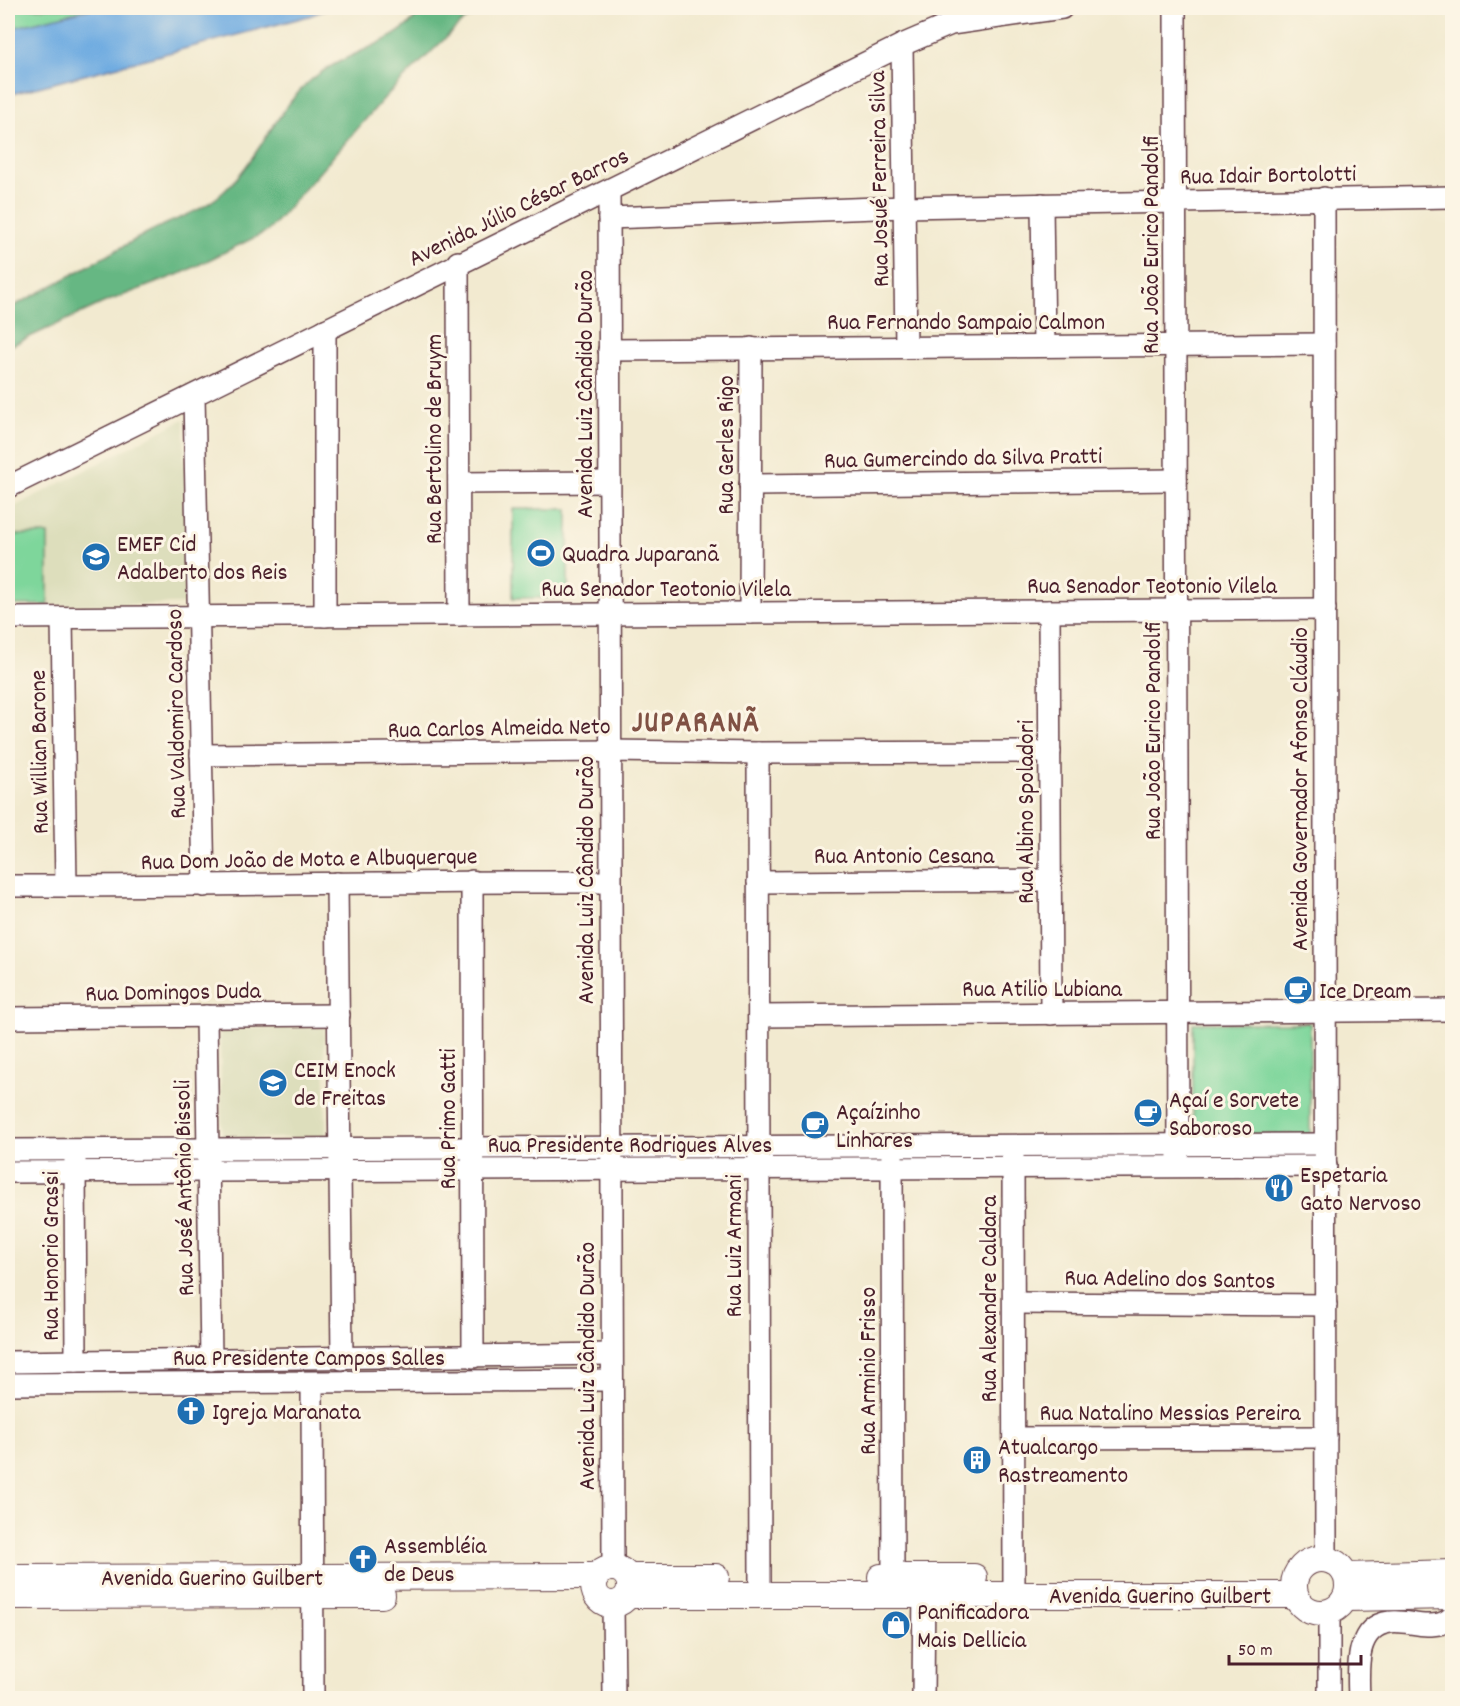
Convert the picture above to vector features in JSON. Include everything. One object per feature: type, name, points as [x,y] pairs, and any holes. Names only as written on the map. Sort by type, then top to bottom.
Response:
[{"type":"main road","name":"Avenida Guerino Guilbert","points":[[1326,1559],[1311,1560],[1298,1570],[1295,1586],[1305,1608],[1320,1614],[1341,1596],[1452,1574]]},
{"type":"main road","points":[[1326,1559],[1339,1565],[1341,1596]]},
{"type":"main road","name":"Avenida Guerino Guilbert","points":[[8,1578],[313,1586],[1295,1586]]},
{"type":"main road","name":"Avenida Guerino Guilbert","points":[[8,1596],[313,1586]]},
{"type":"main road","name":"Avenida Guerino Guilbert","points":[[1341,1596],[1452,1596]]},
{"type":"street","name":"Avenida Júlio César Barros","points":[[8,487],[458,262],[609,191],[902,45],[951,16],[1062,8]]},
{"type":"street","name":"Rua João Eurico Pandolfi","points":[[1175,8],[1178,1167]]},
{"type":"street","name":"Rua Josué Ferreira Silva","points":[[902,45],[906,347]]},
{"type":"street","name":"Avenida Luiz Cândido Durão","points":[[609,191],[611,1380],[614,1698]]},
{"type":"street","name":"Rua Idair Bortolotti","points":[[609,218],[904,207],[1452,197]]},
{"type":"street","name":"Avenida Governador Afonso Cláudio","points":[[1324,198],[1326,1559]]},
{"type":"street","points":[[1042,204],[1044,346]]},
{"type":"street","name":"Rua Bertolino de Bruym","points":[[458,262],[459,615]]},
{"type":"street","points":[[325,330],[325,616]]},
{"type":"street","name":"Rua Fernando Sampaio Calmon","points":[[609,350],[1324,344]]},
{"type":"street","name":"Rua Gerles Rigo","points":[[750,613],[751,348]]},
{"type":"street","name":"Rua Valdomiro Cardoso","points":[[194,396],[204,886]]},
{"type":"street","name":"Rua Gumercindo da Silva Pratti","points":[[750,485],[1176,480]]},
{"type":"street","points":[[459,483],[609,482]]},
{"type":"street","name":"Rua Senador Teotonio Vilela","points":[[8,618],[1325,609]]},
{"type":"street","name":"Rua Albino Spoladori","points":[[1049,611],[1051,1014]]},
{"type":"street","name":"Rua Willian Barone","points":[[62,618],[66,886]]},
{"type":"street","name":"Rua Carlos Almeida Neto","points":[[201,755],[610,751],[1050,752]]},
{"type":"street","name":"Rua Luiz Armani","points":[[758,753],[760,1586]]},
{"type":"street","name":"Rua Antonio Cesana","points":[[758,882],[1051,880]]},
{"type":"street","name":"Rua Dom João de Mota e Albuquerque","points":[[8,886],[204,886],[472,881],[610,882]]},
{"type":"street","name":"Rua Primo Gatti","points":[[472,881],[473,1358]]},
{"type":"street","points":[[337,882],[342,1359]]},
{"type":"street","name":"Rua Atilio Lubiana","points":[[759,1016],[1452,1010]]},
{"type":"street","name":"Rua Domingos Duda","points":[[8,1018],[339,1015]]},
{"type":"street","name":"Rua José Antônio Bissoli","points":[[207,1016],[211,1360]]},
{"type":"street","name":"Rua Presidente Rodrigues Alves","points":[[8,1150],[1325,1144]]},
{"type":"street","name":"Rua Arminio Frisso","points":[[892,1146],[893,1586]]},
{"type":"street","name":"Rua Alexandre Caldara","points":[[1014,1146],[1014,1586]]},
{"type":"street","name":"Rua Honorio Grassi","points":[[75,1150],[76,1361]]},
{"type":"street","name":"Rua Presidente Rodrigues Alves","points":[[8,1172],[1326,1166]]},
{"type":"street","name":"Rua Adelino dos Santos","points":[[1014,1303],[1326,1305]]},
{"type":"street","name":"Rua Presidente Campos Salles","points":[[8,1362],[473,1358],[611,1354]]},
{"type":"street","name":"Rua Presidente Campos Salles","points":[[8,1384],[611,1380]]},
{"type":"street","points":[[312,1383],[313,1698]]},
{"type":"street","name":"Rua Natalino Messias Pereira","points":[[1015,1438],[1326,1437]]},
{"type":"street","points":[[923,1698],[924,1586]]},
{"type":"street","points":[[1329,1698],[1341,1596]]},
{"type":"street","points":[[1359,1698],[1361,1648],[1366,1635],[1377,1624],[1393,1621],[1438,1625],[1452,1617]]},
{"type":"shaded area","name":"EMEF Cid Adalberto dos Reis","points":[[184,419],[185,604],[8,605],[8,510]]},
{"type":"shaded area","name":"CEIM Enock de Freitas","points":[[324,1027],[326,1137],[222,1139],[220,1029]]},
{"type":"green space","points":[[8,8],[94,8],[8,29]]},
{"type":"green space","points":[[423,8],[489,8],[463,21],[386,96],[268,231],[182,273],[103,303],[8,347],[8,309],[147,233],[194,212],[212,201],[247,166],[280,115],[305,85],[333,65],[376,45],[403,29]]},
{"type":"green space","name":"Quadra Juparanã","points":[[513,509],[568,509],[568,598],[513,598]]},
{"type":"green space","points":[[48,534],[48,605],[8,605],[8,535]]},
{"type":"green space","points":[[1193,1023],[1310,1023],[1310,1134],[1193,1135]]},
{"type":"water","points":[[94,8],[331,8],[309,16],[8,95],[8,29]]},
{"type":"place","name":"Quadra Juparanã","points":[[541,553]]},
{"type":"place","name":"EMEF Cid Adalberto dos Reis","points":[[96,557]]},
{"type":"place","name":"Ice Dream","points":[[1298,990]]},
{"type":"place","name":"CEIM Enock de Freitas","points":[[273,1083]]},
{"type":"place","name":"Açaí e Sorvete Saboroso","points":[[1148,1113]]},
{"type":"place","name":"Açaízinho Linhares","points":[[815,1125]]},
{"type":"place","name":"Espetaria Gato Nervoso","points":[[1279,1188]]},
{"type":"place","name":"Igreja Maranata","points":[[191,1411]]},
{"type":"place","name":"Atualcargo Rastreamento","points":[[977,1460]]},
{"type":"place","name":"Assembléia de Deus","points":[[363,1559]]},
{"type":"place","name":"Panificadora Mais Dellicia","points":[[896,1625]]},
{"type":"district","name":"JUPARANÃ","points":[[696,721]]}]
